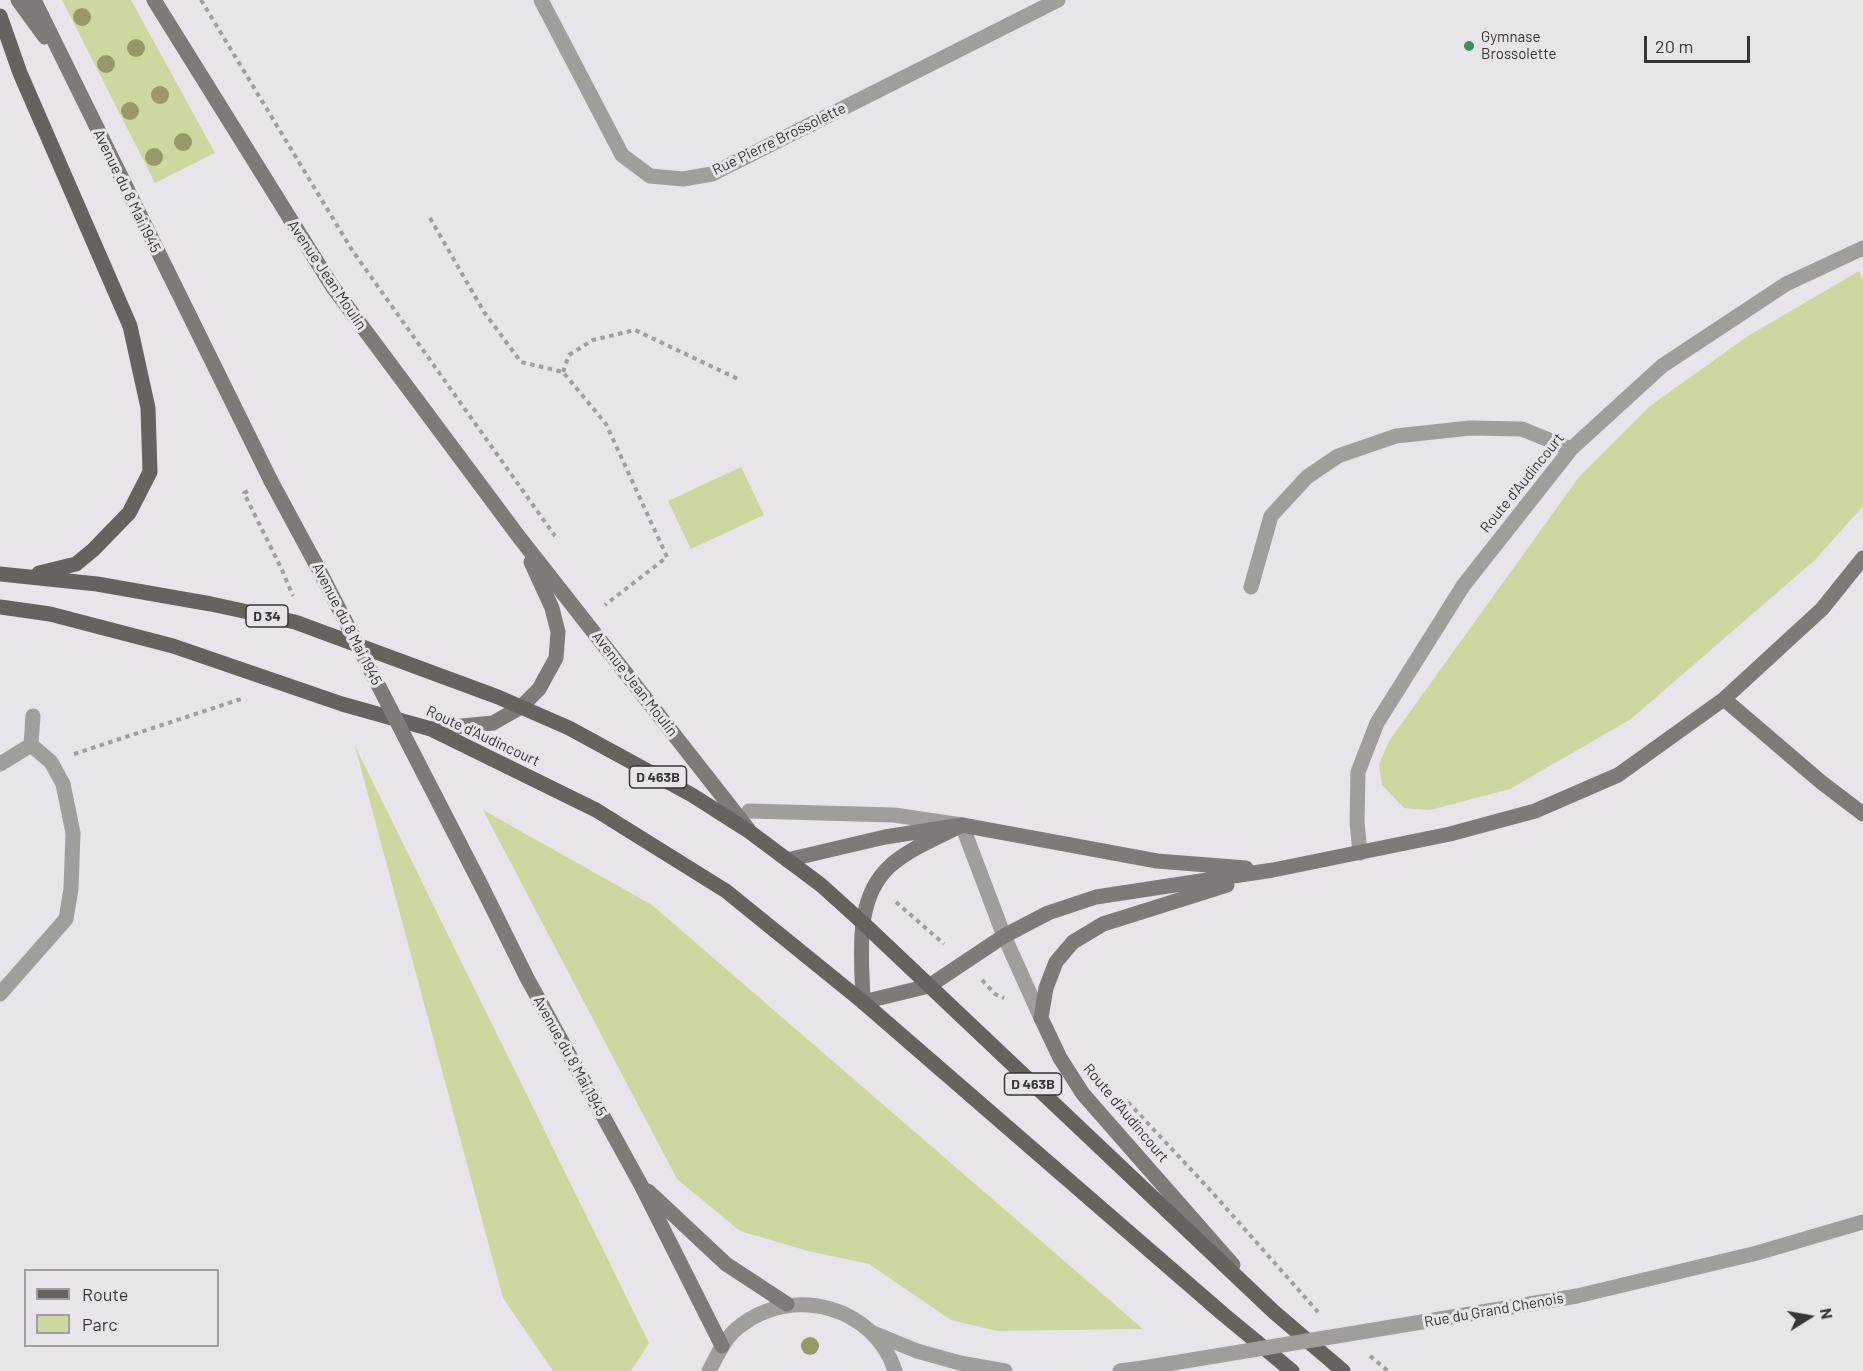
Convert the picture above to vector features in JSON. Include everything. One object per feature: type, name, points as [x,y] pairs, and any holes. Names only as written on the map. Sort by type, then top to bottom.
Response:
[{"type":"main road","points":[[0,16],[20,73],[130,326],[148,408],[150,472],[129,513],[76,564],[29,576]]},
{"type":"main road","name":"Route d'Audincourt","points":[[0,574],[97,584],[295,622],[459,681],[521,707],[569,728],[692,795],[750,832],[820,885],[862,922],[1274,1312],[1343,1371]]},
{"type":"main road","name":"Route d'Audincourt","points":[[0,607],[50,614],[173,646],[342,704],[431,729],[596,810],[726,891],[863,1002],[1292,1371]]},
{"type":"street","name":"Avenue du 8 Mai 1945","points":[[18,0],[26,14],[62,58]]},
{"type":"street","name":"Avenue du 8 Mai 1945","points":[[34,0],[271,481],[482,886],[527,978],[641,1185],[722,1346]]},
{"type":"street","name":"Avenue Jean Moulin","points":[[154,0],[332,286],[519,537],[750,832]]},
{"type":"street","name":"Rue Pierre Brossolette","points":[[541,0],[622,155],[650,176],[683,179],[712,174],[1058,0]]},
{"type":"street","name":"Route d'Audincourt","points":[[1360,853],[1357,822],[1358,772],[1377,723],[1463,586],[1571,448],[1662,366],[1786,284],[1863,248]]},
{"type":"street","points":[[1251,588],[1271,516],[1307,477],[1338,456],[1396,436],[1470,428],[1521,429],[1571,448]]},
{"type":"street","name":"Avenue Jean Moulin","points":[[431,729],[493,723],[521,707],[539,689],[556,658],[558,632],[552,608],[519,537]]},
{"type":"street","points":[[962,825],[910,852],[890,866],[875,884],[862,922],[863,1002],[929,986],[1004,936],[1048,913],[1096,897],[1273,870],[1450,834],[1545,806],[1618,775],[1724,699],[1822,609],[1863,558]]},
{"type":"street","points":[[1724,699],[1821,782],[1863,814]]},
{"type":"street","points":[[31,745],[33,716]]},
{"type":"street","points":[[0,994],[66,919],[71,889],[73,833],[63,784],[51,762],[31,745]]},
{"type":"street","points":[[0,764],[31,745]]},
{"type":"street","points":[[749,811],[894,814],[1157,861],[1273,870]]},
{"type":"street","points":[[787,860],[885,837],[962,825]]},
{"type":"street","points":[[962,825],[1004,936],[1041,1018]]},
{"type":"street","points":[[1041,1018],[1046,988],[1056,962],[1073,942],[1103,924],[1273,870]]},
{"type":"street","name":"Route d'Audincourt","points":[[1041,1018],[1060,1058],[1083,1094],[1274,1312]]},
{"type":"street","name":"Avenue du 8 Mai 1945","points":[[641,1185],[726,1264],[788,1304]]},
{"type":"street","name":"Rue du Grand Chenois","points":[[1120,1371],[1577,1296],[1757,1253],[1863,1222]]},
{"type":"street","points":[[709,1371],[722,1346],[740,1326],[762,1312],[788,1304],[819,1305],[848,1314],[873,1333],[917,1351],[960,1363],[1005,1371]]},
{"type":"street","points":[[873,1333],[891,1359],[895,1371]]},
{"type":"path","points":[[201,0],[352,250],[556,538]]},
{"type":"path","points":[[430,218],[484,312],[521,362],[563,372],[606,424],[667,557],[604,606],[610,614]]},
{"type":"path","points":[[563,372],[569,355],[593,340],[635,330],[738,378]]},
{"type":"path","points":[[244,493],[282,570]]},
{"type":"path","points":[[51,762],[244,698],[276,680]]},
{"type":"path","points":[[875,884],[965,964]]},
{"type":"path","points":[[1126,1100],[1326,1319]]},
{"type":"path","points":[[1361,1349],[1388,1371]]},
{"type":"green space","points":[[62,0],[131,0],[215,153],[155,183]]},
{"type":"green space","points":[[1859,271],[1863,280],[1863,506],[1816,559],[1631,719],[1510,789],[1430,810],[1404,808],[1382,785],[1379,765],[1389,741],[1579,477],[1650,406],[1748,336]]},
{"type":"green space","points":[[741,467],[764,515],[691,549],[668,501]]},
{"type":"green space","points":[[355,746],[649,1343],[631,1371],[553,1371],[503,1298]]},
{"type":"green space","points":[[483,810],[652,905],[1143,1329],[997,1331],[951,1320],[869,1264],[808,1251],[740,1231],[677,1179]]},
{"type":"place","name":"Gymnase Brossolette","points":[[1469,46]]}]
